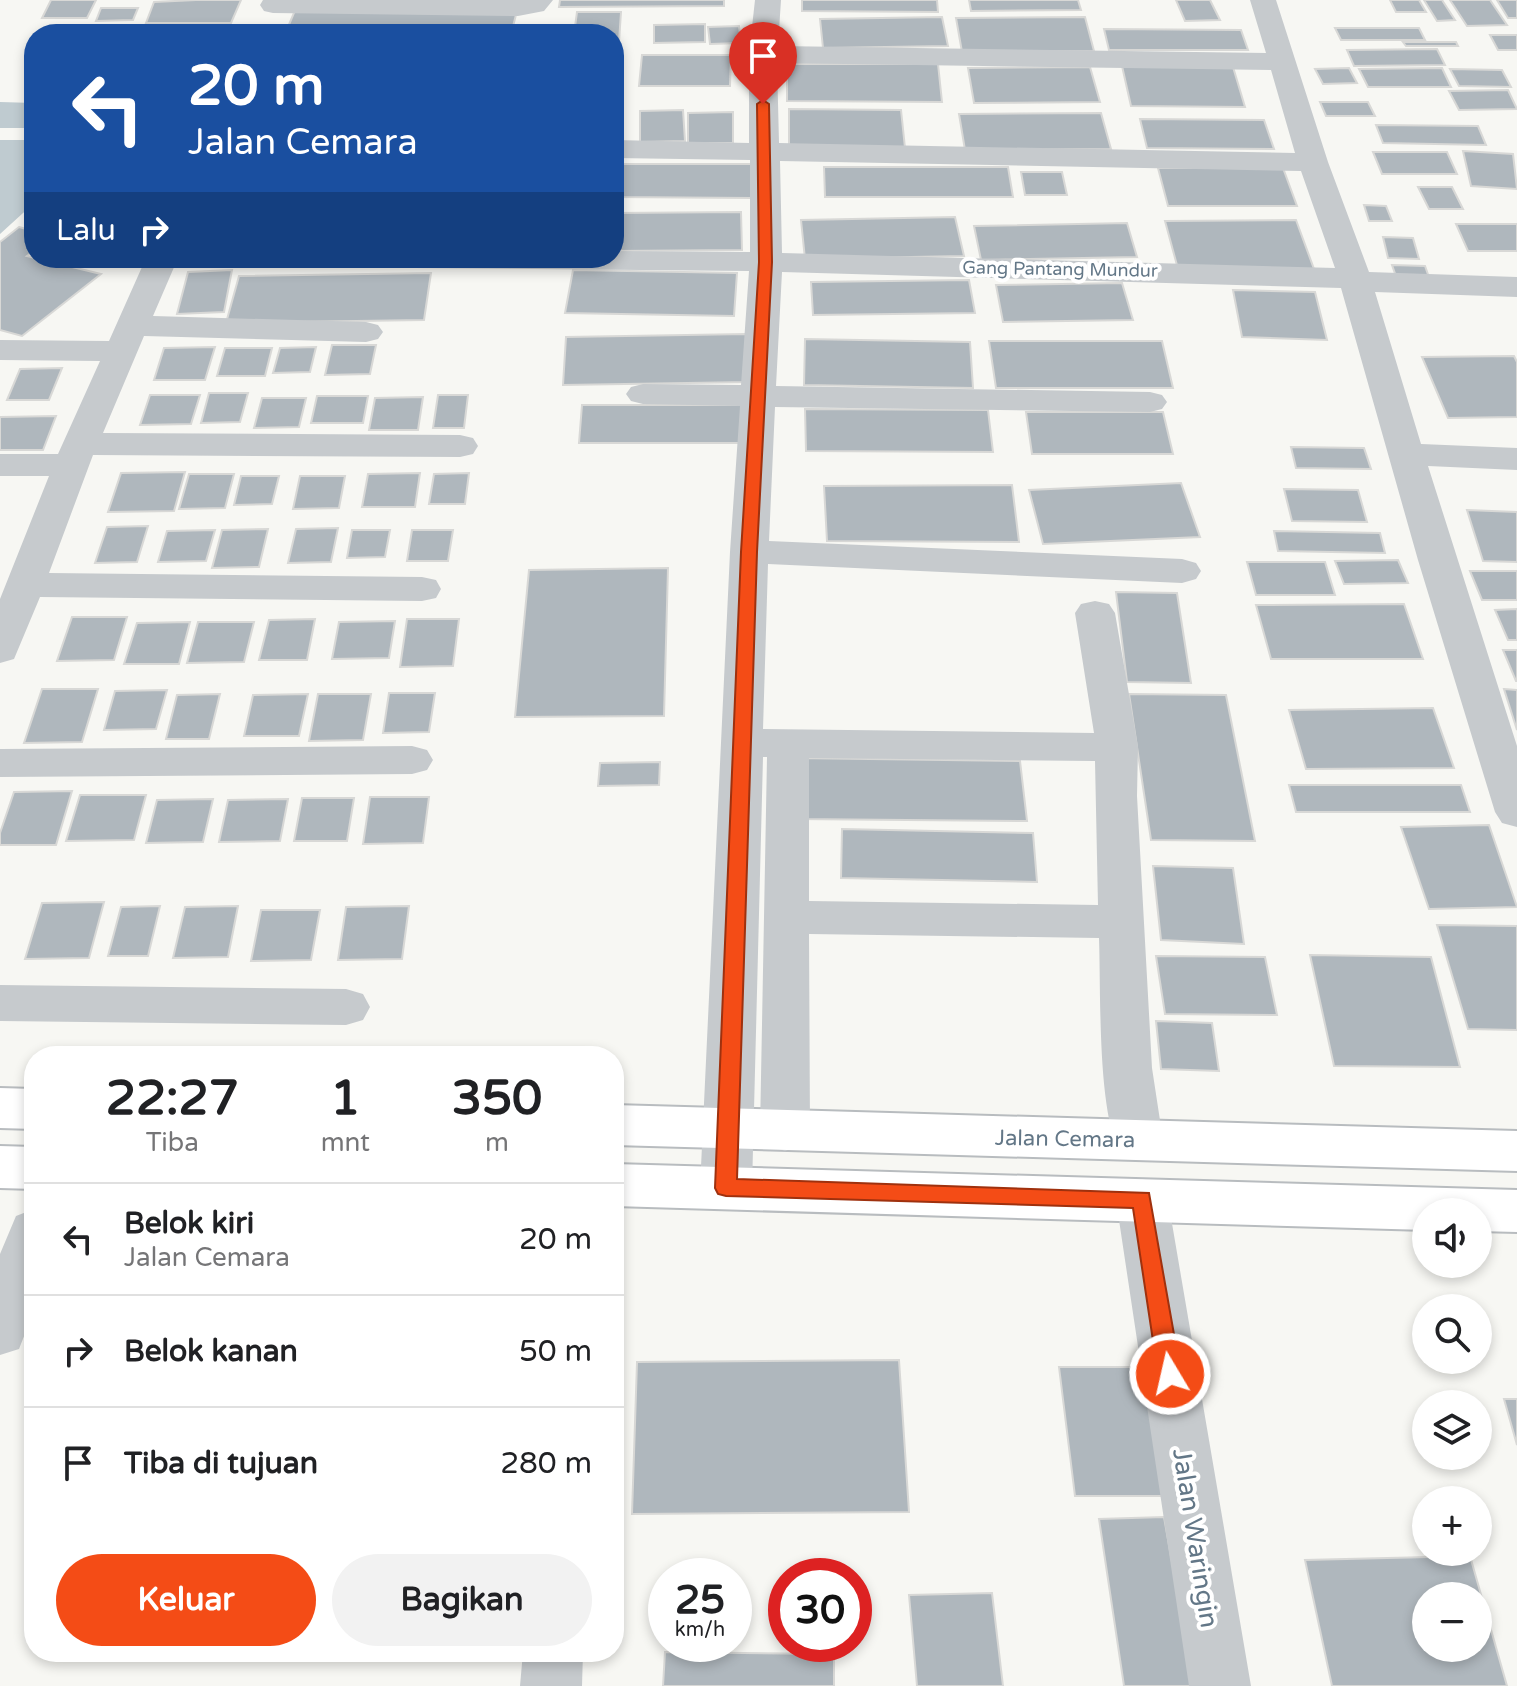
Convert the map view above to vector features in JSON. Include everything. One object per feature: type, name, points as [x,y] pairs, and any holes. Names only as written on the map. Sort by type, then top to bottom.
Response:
[{"type":"highway","points":[[0,1108],[24,1109]]},
{"type":"highway","name":"Jalan Cemara","points":[[624,1125],[1517,1151]]},
{"type":"highway","points":[[0,1167],[24,1168]]},
{"type":"highway","points":[[624,1185],[1517,1211]]},
{"type":"street","points":[[265,24],[274,2],[518,8],[535,5],[540,0]]},
{"type":"street","points":[[726,1188],[749,552],[766,262],[763,54],[768,0]]},
{"type":"street","points":[[1263,0],[1313,162],[1355,279],[1437,560],[1506,739],[1517,812]]},
{"type":"street","points":[[763,54],[1281,62]]},
{"type":"street","points":[[624,149],[1313,162]]},
{"type":"street","name":"Gang Pantang Mundur","points":[[624,260],[1355,279],[1387,284],[1517,287]]},
{"type":"street","points":[[0,650],[15,596],[158,268]]},
{"type":"street","points":[[0,350],[128,339],[366,332]]},
{"type":"street","points":[[643,394],[1150,402]]},
{"type":"street","points":[[0,465],[76,455],[460,446]]},
{"type":"street","points":[[1407,454],[1517,459]]},
{"type":"street","points":[[749,552],[1182,571]]},
{"type":"street","points":[[15,596],[422,589]]},
{"type":"street","points":[[1095,613],[1117,747],[1115,796],[1128,1068],[1138,1140]]},
{"type":"street","points":[[742,743],[1117,747]]},
{"type":"street","points":[[785,1131],[788,744]]},
{"type":"street","points":[[0,763],[412,760]]},
{"type":"street","points":[[787,917],[1121,922]]},
{"type":"street","points":[[0,1003],[346,1007]]},
{"type":"street","name":"Jalan Waringin","points":[[1142,1200],[1220,1686]]},
{"type":"street","points":[[0,1332],[24,1261]]},
{"type":"street","points":[[551,1686],[552,1662]]},
{"type":"shaded area","points":[[0,102],[24,103],[24,128],[0,128]]},
{"type":"shaded area","points":[[0,140],[24,140],[24,212],[0,234]]},
{"type":"building","points":[[51,0],[96,0],[87,18],[42,18]]},
{"type":"building","points":[[241,0],[231,23],[146,23],[154,2]]},
{"type":"building","points":[[560,0],[724,0],[724,6],[559,7]]},
{"type":"building","points":[[802,0],[937,0],[938,12],[802,11]]},
{"type":"building","points":[[969,0],[1078,0],[1081,10],[971,11]]},
{"type":"building","points":[[1176,0],[1210,0],[1220,20],[1185,21]]},
{"type":"building","points":[[1390,0],[1419,0],[1426,12],[1396,12]]},
{"type":"building","points":[[1424,0],[1442,0],[1455,20],[1437,21]]},
{"type":"building","points":[[1450,0],[1490,0],[1507,25],[1467,26]]},
{"type":"building","points":[[1497,0],[1517,0],[1517,18],[1508,18]]},
{"type":"building","points":[[101,8],[138,8],[133,20],[96,21]]},
{"type":"building","points":[[296,8],[517,11],[514,24],[289,24]]},
{"type":"building","points":[[577,12],[621,12],[620,24],[575,24]]},
{"type":"building","points":[[942,17],[948,46],[823,48],[820,19]]},
{"type":"building","points":[[1085,17],[1094,51],[962,52],[956,18]]},
{"type":"building","points":[[705,24],[705,42],[654,43],[654,25]]},
{"type":"building","points":[[739,26],[741,43],[710,44],[708,27]]},
{"type":"building","points":[[1335,28],[1419,28],[1425,40],[1341,40]]},
{"type":"building","points":[[1104,29],[1241,30],[1248,50],[1109,50]]},
{"type":"building","points":[[1490,35],[1517,35],[1517,50],[1498,50]]},
{"type":"building","points":[[1403,42],[1456,42],[1458,46],[1406,46]]},
{"type":"building","points":[[1437,49],[1445,65],[1354,66],[1347,50]]},
{"type":"building","points":[[642,55],[731,55],[730,86],[639,86]]},
{"type":"building","points":[[787,64],[938,64],[942,102],[787,101]]},
{"type":"building","points":[[1122,66],[1233,67],[1245,107],[1131,106]]},
{"type":"building","points":[[1090,67],[1100,102],[974,103],[968,68]]},
{"type":"building","points":[[1349,68],[1357,83],[1323,84],[1315,69]]},
{"type":"building","points":[[1442,68],[1451,87],[1368,87],[1359,69]]},
{"type":"building","points":[[1450,69],[1502,70],[1511,87],[1459,86]]},
{"type":"building","points":[[1508,90],[1517,109],[1459,110],[1449,91]]},
{"type":"building","points":[[1320,102],[1368,102],[1375,116],[1326,116]]},
{"type":"building","points":[[789,109],[901,110],[905,148],[789,148]]},
{"type":"building","points":[[683,110],[685,141],[640,142],[640,111]]},
{"type":"building","points":[[733,112],[733,143],[688,143],[688,113]]},
{"type":"building","points":[[1101,113],[1111,149],[965,150],[959,114]]},
{"type":"building","points":[[1140,119],[1264,120],[1274,149],[1147,148]]},
{"type":"building","points":[[1376,125],[1478,126],[1486,145],[1383,143]]},
{"type":"building","points":[[1463,151],[1513,154],[1517,189],[1471,186]]},
{"type":"building","points":[[1373,152],[1447,152],[1457,174],[1382,174]]},
{"type":"building","points":[[624,164],[752,164],[751,198],[624,197]]},
{"type":"building","points":[[824,167],[1008,167],[1013,197],[825,197]]},
{"type":"building","points":[[1158,168],[1283,168],[1297,206],[1168,206]]},
{"type":"building","points":[[1021,172],[1062,172],[1067,195],[1025,195]]},
{"type":"building","points":[[1418,187],[1452,187],[1463,209],[1429,209]]},
{"type":"building","points":[[1364,205],[1386,206],[1392,221],[1369,221]]},
{"type":"building","points":[[741,212],[742,250],[624,251],[624,213]]},
{"type":"building","points":[[955,217],[964,256],[805,259],[801,220]]},
{"type":"building","points":[[1296,220],[1314,269],[1178,269],[1165,221]]},
{"type":"building","points":[[1127,223],[1137,257],[981,260],[974,226]]},
{"type":"building","points":[[1456,224],[1517,224],[1517,251],[1468,251]]},
{"type":"building","points":[[19,227],[24,228],[24,268],[76,268],[101,274],[22,336],[0,330],[0,242]]},
{"type":"building","points":[[1383,237],[1413,238],[1419,259],[1388,258]]},
{"type":"building","points":[[1392,265],[1425,266],[1431,283],[1398,282]]},
{"type":"building","points":[[232,270],[224,312],[177,314],[188,272]]},
{"type":"building","points":[[573,270],[737,273],[734,316],[565,313]]},
{"type":"building","points":[[431,273],[424,320],[226,323],[239,276]]},
{"type":"building","points":[[969,280],[975,313],[813,315],[811,282]]},
{"type":"building","points":[[1122,283],[1133,320],[1003,322],[996,285]]},
{"type":"building","points":[[1233,290],[1315,292],[1327,340],[1242,337]]},
{"type":"building","points":[[746,334],[749,382],[563,385],[566,337]]},
{"type":"building","points":[[805,339],[970,342],[973,388],[804,385]]},
{"type":"building","points":[[989,341],[1162,341],[1173,388],[996,388]]},
{"type":"building","points":[[332,345],[376,345],[370,374],[325,375]]},
{"type":"building","points":[[215,347],[205,380],[154,380],[164,348]]},
{"type":"building","points":[[316,347],[310,372],[273,373],[280,348]]},
{"type":"building","points":[[225,348],[272,348],[265,376],[217,376]]},
{"type":"building","points":[[1514,356],[1517,362],[1517,417],[1448,418],[1422,357]]},
{"type":"building","points":[[62,368],[49,400],[7,400],[20,369]]},
{"type":"building","points":[[209,393],[248,393],[240,422],[201,423]]},
{"type":"building","points":[[150,395],[200,395],[191,424],[140,425]]},
{"type":"building","points":[[438,395],[468,395],[464,428],[433,428]]},
{"type":"building","points":[[317,396],[368,396],[363,423],[311,423]]},
{"type":"building","points":[[423,397],[418,430],[369,430],[375,398]]},
{"type":"building","points":[[262,398],[306,398],[299,427],[254,428]]},
{"type":"building","points":[[582,405],[754,405],[754,443],[579,443]]},
{"type":"building","points":[[805,409],[988,410],[993,452],[806,451]]},
{"type":"building","points":[[1026,412],[1163,412],[1173,454],[1032,454]]},
{"type":"building","points":[[56,416],[43,450],[0,450],[0,417]]},
{"type":"building","points":[[1291,447],[1364,448],[1371,469],[1296,468]]},
{"type":"building","points":[[185,472],[174,511],[108,512],[121,473]]},
{"type":"building","points":[[420,473],[415,507],[362,507],[368,474]]},
{"type":"building","points":[[469,473],[465,504],[429,504],[434,474]]},
{"type":"building","points":[[189,474],[234,474],[225,508],[179,509]]},
{"type":"building","points":[[241,476],[279,476],[272,504],[234,505]]},
{"type":"building","points":[[300,476],[345,476],[339,508],[293,509]]},
{"type":"building","points":[[1181,483],[1200,537],[1043,544],[1029,490]]},
{"type":"building","points":[[1012,485],[1019,542],[827,541],[824,486]]},
{"type":"building","points":[[1284,489],[1358,490],[1367,522],[1292,521]]},
{"type":"building","points":[[1467,510],[1517,512],[1517,562],[1483,561]]},
{"type":"building","points":[[148,526],[137,562],[95,563],[107,527]]},
{"type":"building","points":[[338,528],[331,562],[288,563],[296,529]]},
{"type":"building","points":[[268,529],[259,567],[212,568],[222,530]]},
{"type":"building","points":[[215,530],[206,561],[158,562],[167,531]]},
{"type":"building","points":[[352,530],[390,530],[385,557],[347,558]]},
{"type":"building","points":[[412,530],[453,530],[448,561],[407,561]]},
{"type":"building","points":[[1274,531],[1380,533],[1385,553],[1278,551]]},
{"type":"building","points":[[1398,560],[1408,583],[1344,584],[1335,561]]},
{"type":"building","points":[[1247,562],[1325,562],[1335,595],[1256,595]]},
{"type":"building","points":[[668,568],[664,716],[515,717],[529,570]]},
{"type":"building","points":[[1470,571],[1517,571],[1517,600],[1482,600]]},
{"type":"building","points":[[1116,592],[1177,593],[1191,683],[1127,682]]},
{"type":"building","points":[[1404,604],[1423,659],[1271,659],[1256,605]]},
{"type":"building","points":[[1517,609],[1517,640],[1508,640],[1495,610]]},
{"type":"building","points":[[72,617],[127,617],[114,660],[57,661]]},
{"type":"building","points":[[315,619],[307,660],[259,660],[269,620]]},
{"type":"building","points":[[407,619],[459,619],[453,666],[400,667]]},
{"type":"building","points":[[395,621],[389,658],[332,659],[339,622]]},
{"type":"building","points":[[190,622],[179,664],[124,664],[137,623]]},
{"type":"building","points":[[198,622],[254,622],[244,662],[187,663]]},
{"type":"building","points":[[1503,650],[1517,650],[1517,681],[1516,681]]},
{"type":"building","points":[[42,689],[98,689],[82,742],[24,743]]},
{"type":"building","points":[[1504,689],[1517,690],[1517,730]]},
{"type":"building","points":[[167,690],[156,729],[104,730],[115,691]]},
{"type":"building","points":[[389,693],[435,693],[429,732],[383,733]]},
{"type":"building","points":[[220,694],[209,739],[166,739],[177,695]]},
{"type":"building","points":[[308,694],[299,736],[244,736],[253,695]]},
{"type":"building","points":[[318,694],[371,694],[363,740],[309,741]]},
{"type":"building","points":[[1129,694],[1226,695],[1255,841],[1151,840]]},
{"type":"building","points":[[1433,708],[1454,768],[1306,769],[1289,710]]},
{"type":"building","points":[[796,758],[1020,761],[1027,821],[796,819]]},
{"type":"building","points":[[660,762],[659,785],[598,786],[600,763]]},
{"type":"building","points":[[1289,785],[1461,785],[1470,812],[1296,812]]},
{"type":"building","points":[[72,791],[56,845],[0,845],[0,833],[14,792]]},
{"type":"building","points":[[80,795],[146,795],[134,840],[66,841]]},
{"type":"building","points":[[370,797],[429,797],[423,843],[363,844]]},
{"type":"building","points":[[302,798],[354,798],[347,841],[294,841]]},
{"type":"building","points":[[213,799],[203,842],[146,843],[157,800]]},
{"type":"building","points":[[288,799],[280,841],[219,842],[228,800]]},
{"type":"building","points":[[1489,825],[1517,907],[1429,909],[1401,827]]},
{"type":"building","points":[[842,829],[1033,833],[1037,882],[841,878]]},
{"type":"building","points":[[1153,866],[1233,868],[1244,944],[1161,940]]},
{"type":"building","points":[[104,902],[89,958],[25,959],[42,903]]},
{"type":"building","points":[[160,906],[148,956],[108,956],[121,907]]},
{"type":"building","points":[[238,906],[228,957],[173,958],[185,907]]},
{"type":"building","points":[[409,906],[402,959],[338,960],[346,907]]},
{"type":"building","points":[[261,910],[320,910],[311,960],[251,961]]},
{"type":"building","points":[[1437,925],[1517,926],[1517,1030],[1468,1029]]},
{"type":"building","points":[[1310,955],[1431,957],[1460,1067],[1334,1066]]},
{"type":"building","points":[[1156,956],[1265,957],[1277,1015],[1165,1014]]},
{"type":"building","points":[[1156,1021],[1212,1023],[1219,1071],[1161,1069]]},
{"type":"building","points":[[899,1360],[909,1512],[632,1514],[637,1362]]},
{"type":"building","points":[[1059,1367],[1148,1367],[1168,1496],[1075,1496]]},
{"type":"building","points":[[1504,1399],[1517,1399],[1517,1445]]},
{"type":"building","points":[[1164,1517],[1194,1686],[1124,1686],[1099,1519]]},
{"type":"building","points":[[1412,1557],[1412,1566],[1473,1566],[1477,1582],[1412,1582],[1412,1662],[1492,1662],[1492,1633],[1507,1686],[1332,1686],[1305,1560]]},
{"type":"building","points":[[992,1593],[1003,1686],[917,1686],[909,1595]]},
{"type":"building","points":[[752,1653],[768,1653],[768,1662],[834,1662],[834,1686],[663,1686],[664,1662],[752,1662]]},
{"type":"route","points":[[763,104],[766,262],[749,552],[726,1188],[1142,1200],[1170,1374]]}]
